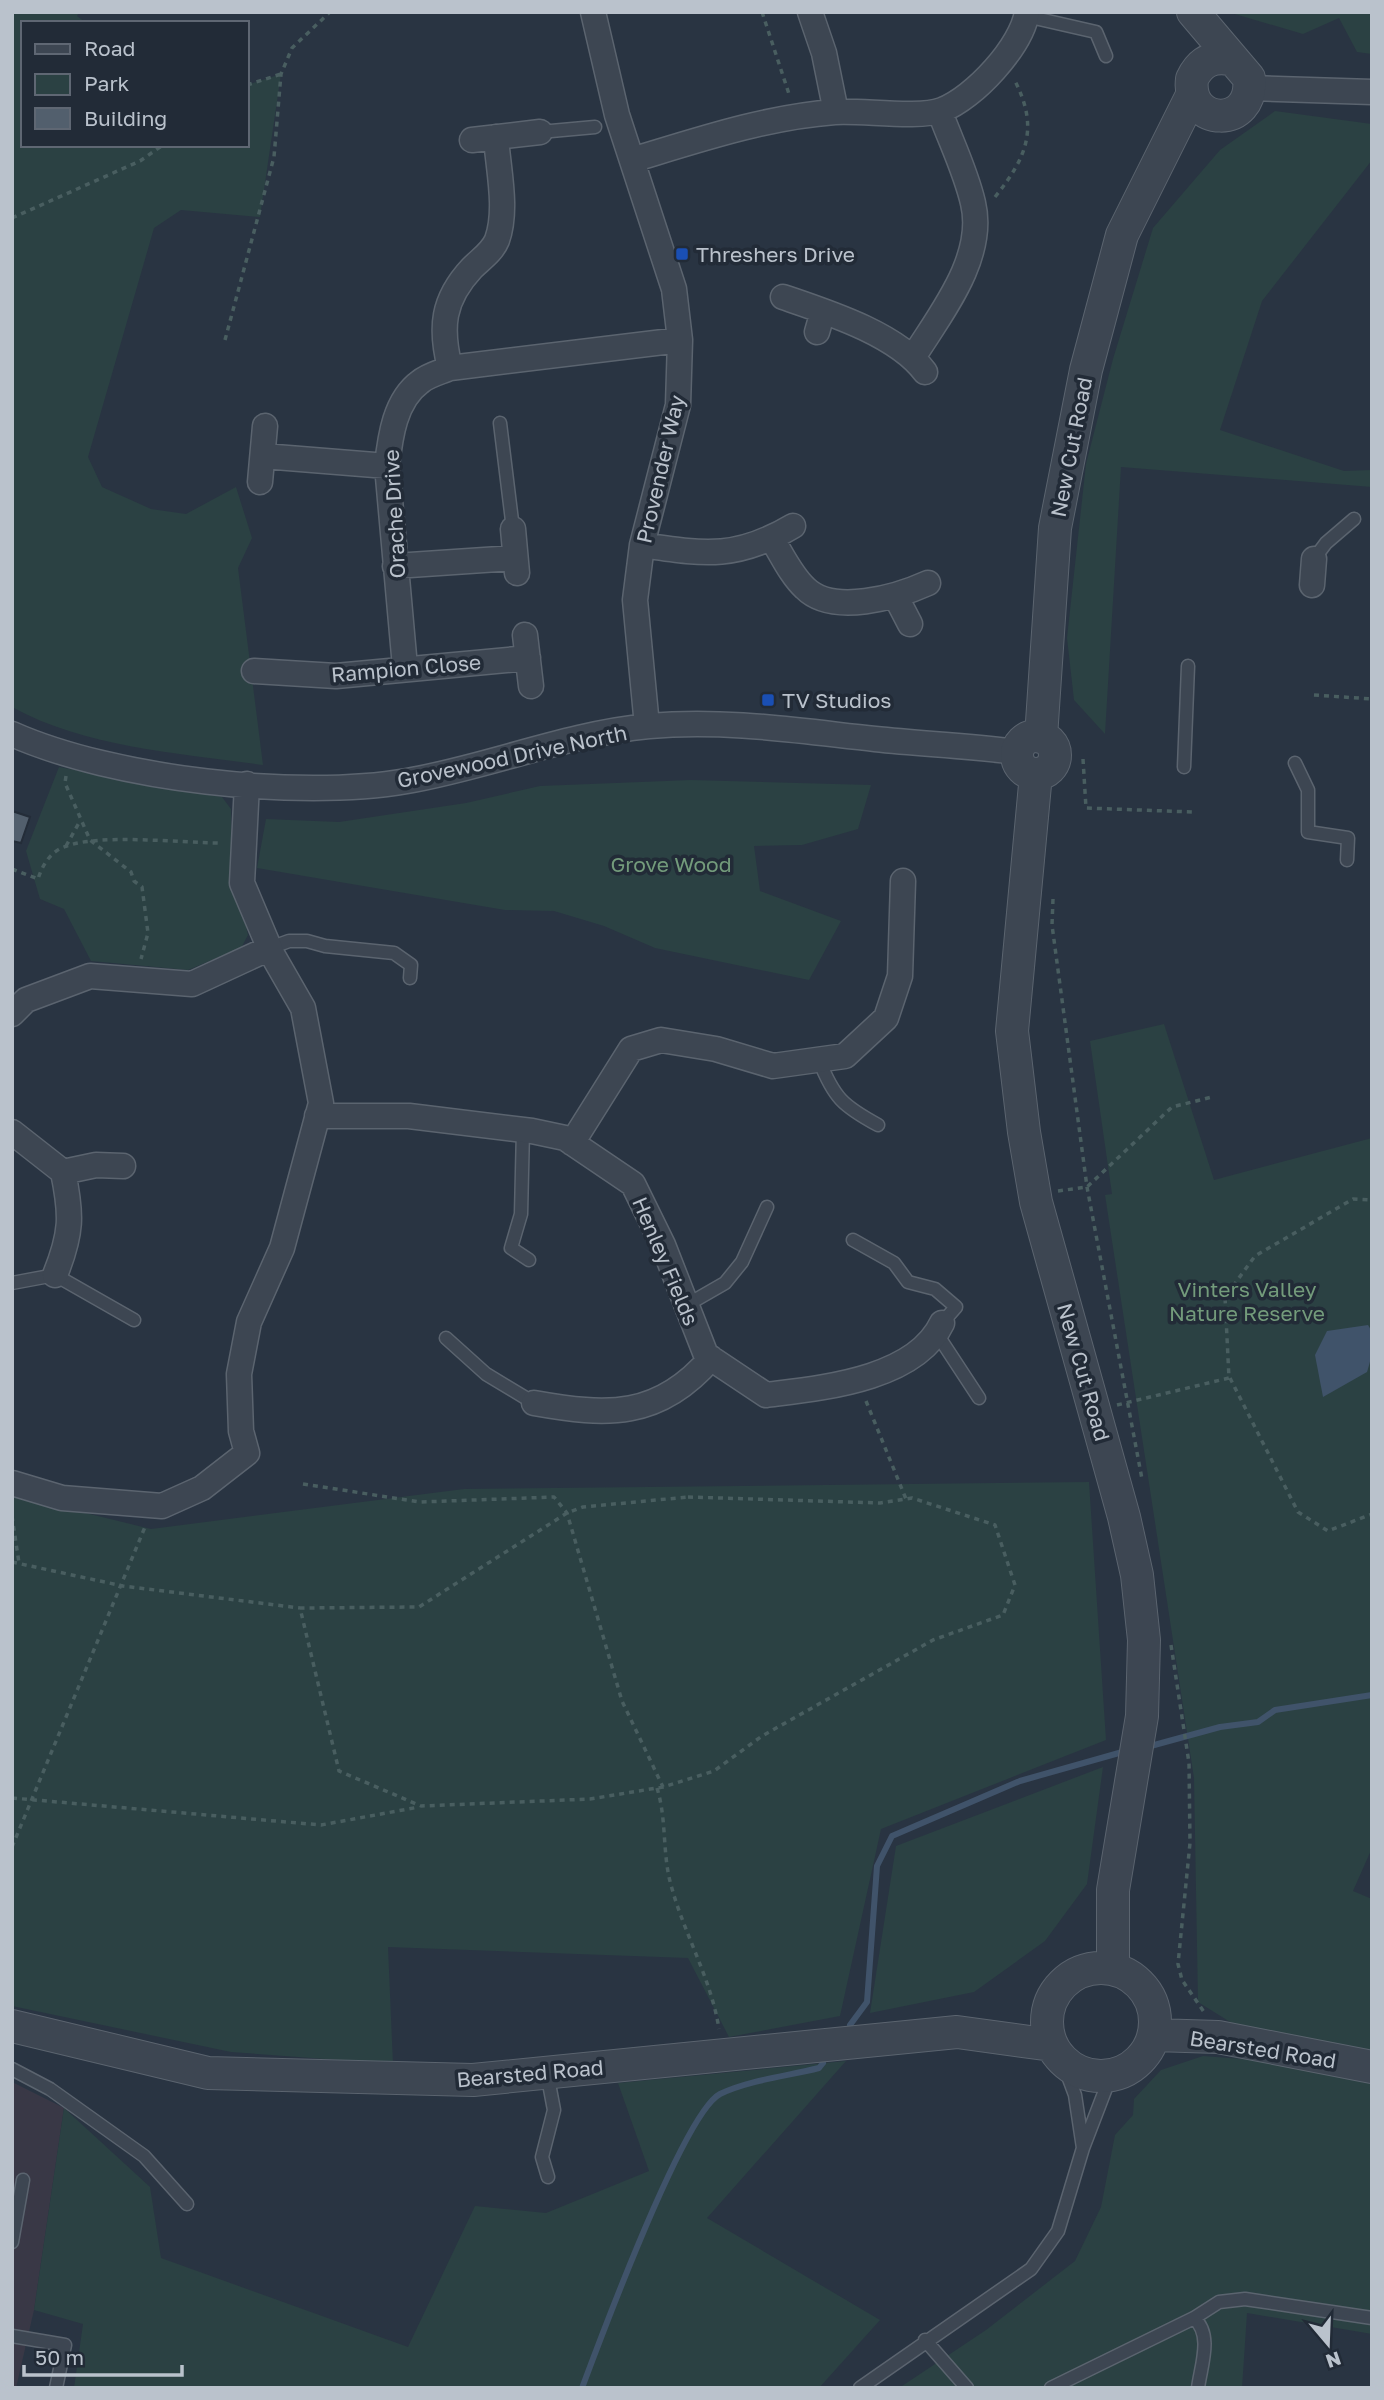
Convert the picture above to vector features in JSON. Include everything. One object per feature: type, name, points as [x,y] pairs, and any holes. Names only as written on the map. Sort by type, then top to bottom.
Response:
[{"type":"street","name":"Provender Way","points":[[593,12],[604,69],[674,289],[680,340],[678,405],[642,545],[635,600],[647,726]]},
{"type":"street","points":[[1182,12],[1194,83],[1202,109],[1217,116]]},
{"type":"street","points":[[1193,12],[1230,59],[1245,70],[1250,88],[1372,92]]},
{"type":"street","points":[[632,160],[796,117],[836,112],[940,111],[962,99],[1000,63],[1027,14]]},
{"type":"street","points":[[816,15],[836,112]]},
{"type":"street","points":[[1194,83],[1210,59],[1230,59]]},
{"type":"street","name":"New Cut Road","points":[[1113,1969],[1113,1890],[1142,1716],[1144,1640],[1137,1575],[1095,1411],[1034,1194],[1012,1031],[1031,754],[1055,528],[1086,370],[1122,234],[1156,170],[1194,83]]},
{"type":"street","name":"New Cut Road","points":[[1156,170],[1217,116],[1227,116],[1243,106],[1250,88]]},
{"type":"street","points":[[783,297],[820,321],[919,364],[963,273],[974,241],[974,209],[940,111]]},
{"type":"street","points":[[450,368],[442,337],[446,314],[455,289],[496,243],[501,226],[484,139],[540,132]]},
{"type":"street","name":"Orache Drive","points":[[405,667],[387,466],[390,439],[401,404],[420,382],[450,368],[680,340]]},
{"type":"street","points":[[260,482],[265,426]]},
{"type":"street","points":[[263,456],[387,466]]},
{"type":"street","points":[[395,566],[516,565],[513,529]]},
{"type":"street","points":[[642,545],[714,554],[729,553],[782,533],[806,590],[827,600],[896,597],[928,583]]},
{"type":"street","points":[[1312,585],[1314,559]]},
{"type":"street","points":[[896,597],[910,624]]},
{"type":"street","name":"Rampion Close","points":[[254,671],[284,665],[336,676],[526,647],[531,686]]},
{"type":"street","name":"Grovewood Drive North","points":[[12,734],[33,743],[139,772],[310,788],[407,781],[578,739],[647,726],[709,723],[1031,754]]},
{"type":"street","points":[[12,1483],[62,1498],[162,1506],[202,1488],[247,1453],[240,1431],[239,1374],[247,1335],[282,1248],[321,1103],[303,1008],[270,948],[242,883],[247,784]]},
{"type":"street","points":[[572,1143],[631,1049],[662,1040],[716,1049],[774,1066],[845,1056],[886,1018],[900,976],[903,881]]},
{"type":"street","points":[[12,1014],[26,1000],[90,976],[192,984],[270,948]]},
{"type":"street","name":"Henley Fields","points":[[317,1116],[409,1116],[565,1138],[633,1184],[663,1245],[706,1355],[766,1395],[838,1385],[896,1368],[939,1328]]},
{"type":"street","points":[[12,1132],[63,1172],[71,1215],[64,1252],[55,1275]]},
{"type":"street","points":[[63,1172],[110,1164],[123,1166]]},
{"type":"street","points":[[534,1403],[576,1410],[617,1410],[658,1402],[691,1382],[711,1359]]},
{"type":"street","points":[[1113,1969],[1132,1978],[1147,1994],[1153,2007],[1154,2035],[1138,2061],[1111,2075],[1093,2076],[1076,2070],[1057,2052],[1047,2029],[1048,2012],[1054,1995],[1064,1982],[1087,1970],[1113,1969]]},
{"type":"street","name":"Bearsted Road","points":[[12,2026],[208,2073],[473,2080],[957,2032],[1057,2052]]},
{"type":"street","name":"Bearsted Road","points":[[1154,2035],[1202,2037],[1372,2067]]},
{"type":"lane","points":[[1027,14],[1096,32],[1106,56]]},
{"type":"lane","points":[[540,132],[595,127]]},
{"type":"lane","points":[[500,423],[513,529]]},
{"type":"lane","points":[[1314,559],[1326,543],[1354,519]]},
{"type":"lane","points":[[1184,766],[1188,666]]},
{"type":"lane","points":[[1295,763],[1308,790],[1308,832],[1348,838],[1347,860]]},
{"type":"lane","points":[[270,948],[289,941],[307,940],[325,946],[394,953],[411,965],[410,978]]},
{"type":"lane","points":[[819,1060],[836,1096],[846,1107],[878,1125]]},
{"type":"lane","points":[[523,1130],[522,1214],[511,1248],[529,1260]]},
{"type":"lane","points":[[685,1306],[725,1283],[742,1262],[767,1207]]},
{"type":"lane","points":[[853,1240],[894,1263],[908,1282],[935,1289],[956,1307],[939,1328],[979,1398]]},
{"type":"lane","points":[[12,1283],[55,1275],[134,1320]]},
{"type":"lane","points":[[446,1338],[486,1374],[534,1403]]},
{"type":"lane","points":[[1057,2052],[1075,2095],[1083,2148]]},
{"type":"lane","points":[[12,2069],[50,2089],[144,2156],[187,2204]]},
{"type":"lane","points":[[547,2073],[554,2110],[542,2157],[548,2177]]},
{"type":"lane","points":[[860,2388],[925,2340],[1031,2269],[1058,2231],[1083,2148],[1111,2075]]},
{"type":"lane","points":[[12,2242],[23,2179]]},
{"type":"lane","points":[[1051,2388],[1194,2318],[1219,2302],[1245,2299],[1372,2318]]},
{"type":"lane","points":[[1194,2318],[1202,2325],[1205,2341],[1198,2388]]},
{"type":"lane","points":[[12,2336],[65,2345],[55,2388]]},
{"type":"lane","points":[[925,2340],[967,2388]]},
{"type":"path","points":[[225,340],[274,157],[281,74],[292,48],[330,12]]},
{"type":"path","points":[[761,12],[796,117]]},
{"type":"path","points":[[974,209],[996,197],[1027,140],[1030,120],[1026,102],[1014,78],[1000,63]]},
{"type":"path","points":[[248,85],[281,74]]},
{"type":"path","points":[[12,218],[140,161],[160,147]]},
{"type":"path","points":[[1314,695],[1372,699]]},
{"type":"path","points":[[1083,759],[1086,808],[1192,812]]},
{"type":"path","points":[[66,776],[65,783],[90,840],[131,872],[134,881],[142,887],[148,933],[141,956],[140,979]]},
{"type":"path","points":[[66,846],[80,821]]},
{"type":"path","points":[[12,869],[38,879],[51,856],[66,846],[90,840],[244,843]]},
{"type":"path","points":[[1053,898],[1052,925],[1087,1187],[1143,1484]]},
{"type":"path","points":[[1034,1194],[1087,1187],[1172,1107],[1212,1097]]},
{"type":"path","points":[[1372,1200],[1353,1199],[1255,1256],[1225,1297],[1229,1378],[1298,1512],[1328,1531],[1372,1514]]},
{"type":"path","points":[[1095,1411],[1229,1378]]},
{"type":"path","points":[[858,1379],[906,1499]]},
{"type":"path","points":[[303,1484],[420,1503],[554,1497],[567,1513],[622,1701],[663,1787]]},
{"type":"path","points":[[12,1562],[122,1586],[300,1608],[419,1607],[567,1513],[583,1507],[688,1497],[880,1503],[912,1498],[995,1525],[1015,1585],[1003,1615],[933,1640],[762,1736],[714,1771],[663,1787],[590,1800],[421,1806],[321,1825],[12,1798]]},
{"type":"path","points":[[12,1847],[122,1586],[153,1505]]},
{"type":"path","points":[[12,1516],[19,1564]]},
{"type":"path","points":[[300,1608],[340,1771],[421,1806]]},
{"type":"path","points":[[1171,1640],[1189,1763],[1190,1843],[1178,1964],[1182,1980],[1204,2009],[1202,2037]]},
{"type":"path","points":[[657,1788],[662,1804],[665,1858],[671,1885],[715,2002],[724,2055]]},
{"type":"shaded area","points":[[12,2082],[64,2108],[34,2310],[16,2388],[12,2388]]},
{"type":"green space","points":[[12,12],[79,12],[77,16],[83,21],[21,21],[21,147],[248,147],[248,85],[281,74],[260,217],[181,210],[154,228],[88,457],[102,487],[151,509],[186,514],[236,487],[252,538],[238,568],[263,765],[102,740],[41,721],[12,707]]},
{"type":"green space","points":[[1228,12],[1372,12],[1372,54],[1357,52],[1339,18],[1303,34]]},
{"type":"green space","points":[[1275,111],[1372,124],[1372,160],[1262,301],[1220,430],[1344,471],[1372,470],[1372,487],[1121,467],[1105,734],[1074,700],[1067,638],[1086,464],[1113,359],[1153,228],[1220,150]]},
{"type":"green space","points":[[59,767],[222,797],[231,809],[232,867],[248,935],[241,948],[188,970],[91,961],[64,909],[40,899],[26,851]]},
{"type":"green space","name":"Grove Wood","points":[[691,780],[871,785],[858,829],[802,845],[754,846],[760,891],[841,921],[809,980],[655,948],[604,926],[554,911],[505,910],[257,868],[266,819],[339,822],[466,803],[540,786]]},
{"type":"green space","name":"Vinters Valley Nature Reserve","points":[[1164,1024],[1214,1180],[1372,1138],[1372,1848],[1353,1891],[1372,1899],[1372,2052],[1235,2025],[1198,2002],[1194,1778],[1105,1195],[1112,1194],[1090,1041]]},
{"type":"green space","points":[[1089,1482],[1106,1740],[881,1829],[840,2016],[729,2037],[688,1958],[388,1947],[393,2064],[231,2052],[12,2006],[12,1495],[151,1529],[464,1489]]},
{"type":"green space","points":[[1103,1767],[1087,1884],[1045,1941],[974,1992],[870,2013],[896,1846]]},
{"type":"green space","points":[[1203,2056],[1255,2060],[1372,2084],[1372,2334],[1247,2313],[1242,2388],[899,2388],[986,2330],[1075,2261],[1101,2207],[1115,2135],[1133,2115],[1134,2099],[1161,2070]]},
{"type":"green space","points":[[846,2061],[707,2218],[880,2320],[819,2388],[74,2388],[83,2324],[34,2310],[64,2108],[150,2187],[161,2258],[408,2347],[475,2206],[546,2213],[649,2171],[618,2083]]},
{"type":"water","points":[[1368,1325],[1373,1342],[1367,1372],[1323,1397],[1315,1355],[1327,1331]]},
{"type":"building","points":[[12,811],[30,817],[21,843],[12,841]]},
{"type":"waterway","points":[[1147,1747],[1220,1727],[1258,1722],[1275,1710],[1372,1695]]},
{"type":"waterway","points":[[850,2025],[867,2002],[877,1866],[892,1836],[1020,1781],[1126,1751]]},
{"type":"waterway","points":[[582,2388],[644,2230],[665,2183],[704,2110],[720,2094],[731,2089],[819,2068],[823,2063]]},
{"type":"place","name":"Threshers Drive","points":[[682,254]]},
{"type":"place","name":"TV Studios","points":[[768,700]]}]
